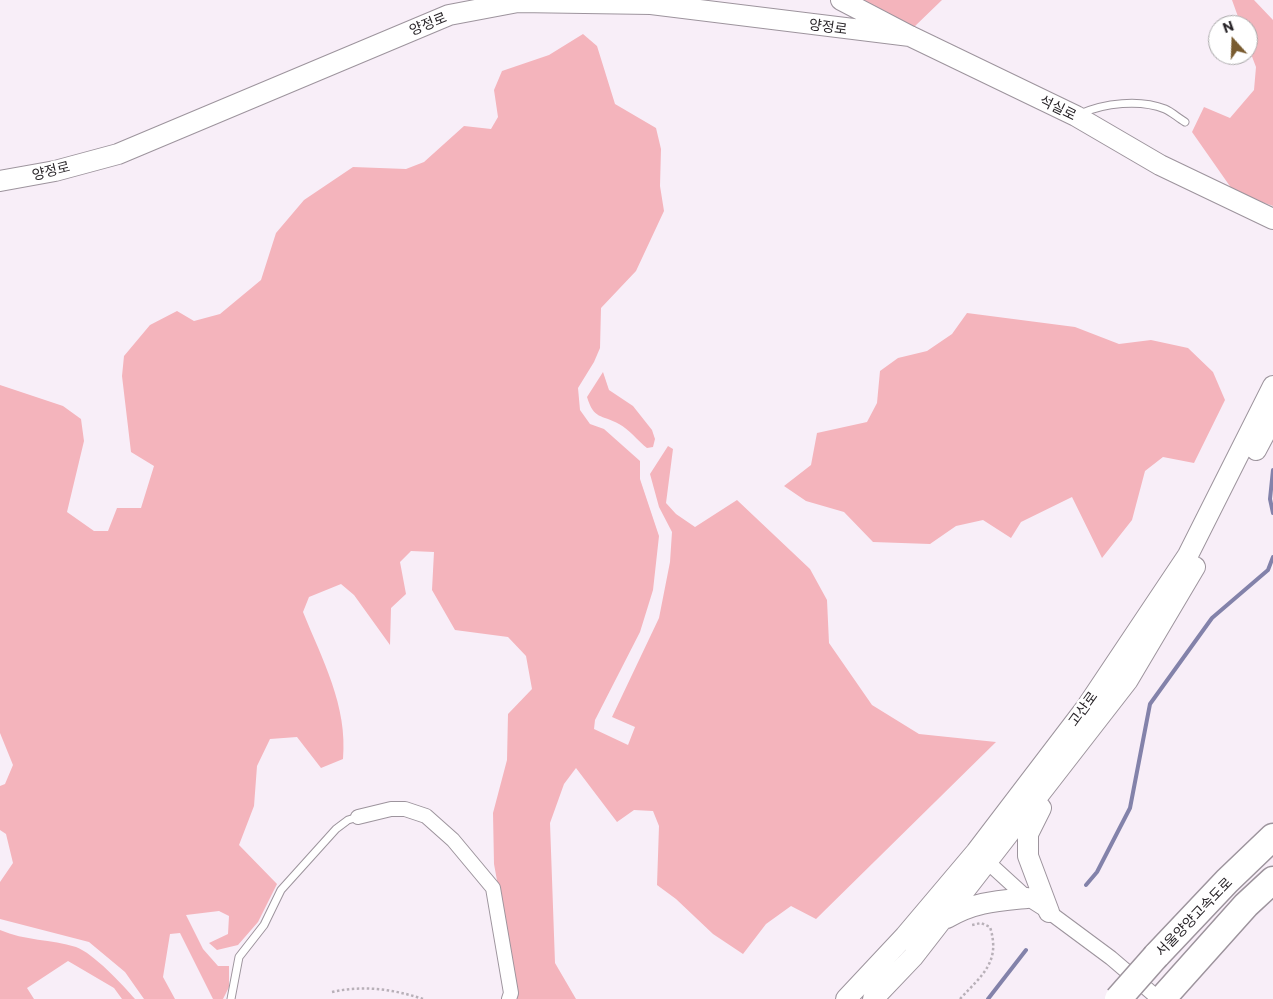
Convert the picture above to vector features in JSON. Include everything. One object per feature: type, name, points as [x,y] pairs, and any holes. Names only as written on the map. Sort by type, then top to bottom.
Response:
[{"type":"highway","name":"서울양양고속도로","points":[[1118,999],[1227,881],[1273,837]]},
{"type":"highway","points":[[1160,999],[1246,905],[1273,880]]},
{"type":"street","name":"양정로","points":[[0,181],[55,171],[118,154],[449,15],[518,2],[651,4],[852,31],[910,36]]},
{"type":"street","points":[[847,3],[856,22],[852,31]]},
{"type":"street","name":"석실로","points":[[847,3],[910,36],[1076,116],[1160,165],[1248,209],[1273,219]]},
{"type":"street","points":[[1248,209],[1273,236]]},
{"type":"street","name":"고산로","points":[[873,999],[913,957],[945,919],[982,857],[1085,709],[1188,555],[1273,386]]},
{"type":"street","name":"고산로","points":[[846,999],[982,857],[1062,768],[1128,680],[1188,578],[1273,418]]},
{"type":"street","points":[[1049,912],[1028,856],[1028,834],[1062,768]]},
{"type":"street","points":[[358,817],[391,809],[406,809],[426,816],[453,840],[493,888],[511,994],[509,999]]},
{"type":"street","points":[[982,857],[1027,898],[1111,958],[1160,999]]},
{"type":"street","points":[[945,919],[963,908],[985,901],[1027,898]]},
{"type":"lane","points":[[1076,116],[1092,109],[1132,103],[1164,109],[1185,122]]},
{"type":"lane","points":[[231,999],[239,957],[264,925],[281,890],[336,829],[348,820],[358,817]]},
{"type":"path","points":[[945,919],[958,928],[981,923],[990,928],[995,943],[989,967],[960,999]]},
{"type":"path","points":[[332,992],[353,987],[398,991],[423,999]]},
{"type":"shaded area","points":[[856,0],[942,0],[913,28]]},
{"type":"shaded area","points":[[1232,0],[1254,0],[1273,20],[1273,206],[1234,192],[1192,132],[1204,107],[1230,118],[1254,90],[1255,65],[1258,65],[1258,15],[1237,15]]},
{"type":"shaded area","points":[[583,34],[597,46],[615,104],[656,128],[661,149],[660,186],[664,211],[636,271],[601,308],[600,348],[578,388],[580,410],[590,424],[604,429],[640,461],[640,479],[659,536],[653,590],[640,632],[595,720],[594,729],[628,745],[635,727],[612,717],[659,618],[670,562],[672,532],[659,507],[650,474],[668,446],[673,449],[666,503],[676,514],[695,527],[737,500],[810,569],[827,600],[829,643],[872,705],[919,734],[996,742],[816,919],[791,906],[766,924],[743,954],[713,934],[676,899],[657,885],[659,826],[653,811],[634,810],[617,822],[576,768],[564,784],[550,823],[555,963],[576,999],[515,999],[508,941],[494,864],[493,813],[507,760],[508,714],[532,689],[526,656],[508,637],[455,630],[432,590],[434,552],[411,551],[400,562],[406,594],[391,608],[390,645],[354,595],[341,584],[309,597],[303,612],[338,702],[342,720],[343,759],[321,768],[297,737],[270,739],[257,766],[254,806],[239,845],[277,884],[258,922],[238,945],[217,950],[209,943],[228,934],[229,916],[219,911],[186,915],[203,949],[218,966],[229,966],[229,987],[223,999],[213,999],[180,933],[170,934],[163,977],[175,999],[144,999],[125,972],[89,942],[0,919],[0,882],[13,863],[6,834],[0,830],[0,786],[5,784],[13,765],[0,733],[0,385],[63,406],[81,419],[84,441],[67,512],[94,531],[108,531],[117,508],[141,508],[154,466],[131,452],[122,376],[124,356],[150,325],[177,311],[194,321],[220,314],[261,280],[276,233],[304,200],[353,167],[406,169],[424,162],[464,126],[491,129],[498,117],[494,90],[502,71],[549,55]]},
{"type":"shaded area","points":[[967,313],[1075,327],[1119,344],[1151,340],[1188,348],[1213,372],[1225,400],[1194,463],[1163,457],[1145,471],[1132,520],[1102,558],[1072,497],[1021,522],[1011,538],[983,520],[956,526],[930,544],[873,542],[844,512],[806,501],[784,486],[811,465],[817,433],[867,422],[877,403],[880,371],[898,358],[927,351],[952,334]]},
{"type":"shaded area","points":[[603,372],[609,390],[633,406],[652,430],[655,439],[653,447],[647,448],[623,426],[592,410],[587,397]]},
{"type":"shaded area","points":[[0,930],[9,934],[67,944],[83,950],[107,970],[135,999],[122,999],[114,988],[68,961],[27,988],[34,999],[0,999]]},
{"type":"waterway","points":[[1273,470],[1270,499],[1273,513]]},
{"type":"waterway","points":[[1086,885],[1097,872],[1130,808],[1150,704],[1212,618],[1268,570],[1273,557]]},
{"type":"waterway","points":[[988,999],[1026,950]]}]
